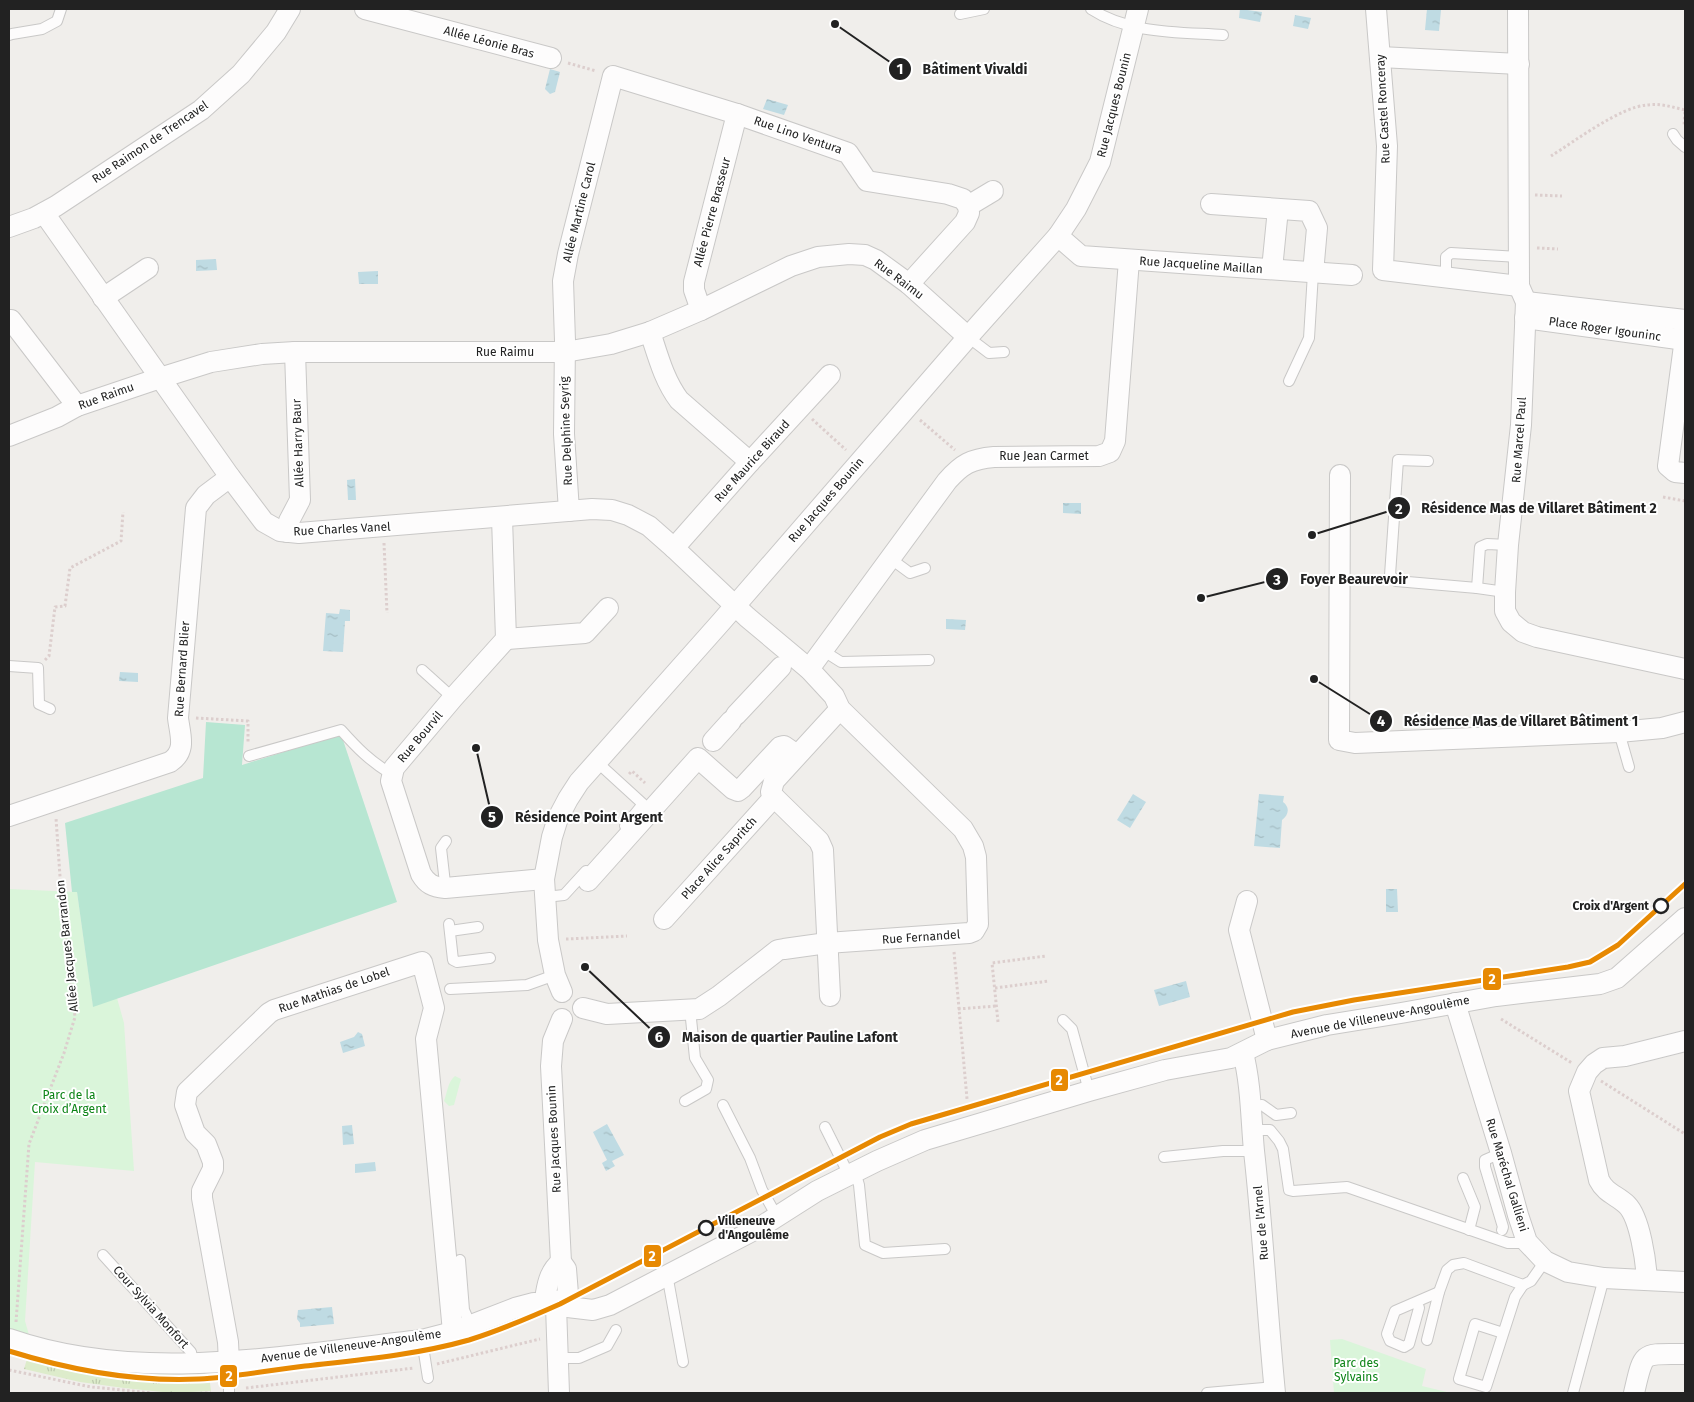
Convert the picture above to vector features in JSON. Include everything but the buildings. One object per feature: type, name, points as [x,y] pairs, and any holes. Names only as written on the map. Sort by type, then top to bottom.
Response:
[{"type":"street","name":"Rue Raimon de Trencavel","points":[[9,226],[44,213],[201,110],[241,74],[276,32],[290,9]]},
{"type":"street","name":"Allée Léonie Bras","points":[[365,9],[551,58]]},
{"type":"street","name":"Rue Castel Ronceray","points":[[1376,9],[1387,146],[1383,270],[1446,278]]},
{"type":"street","name":"Rue Marcel Paul","points":[[1518,9],[1519,258],[1524,302],[1519,456],[1508,545],[1505,611],[1511,622],[1523,632],[1537,637],[1685,669]]},
{"type":"street","name":"Rue Jacques Bounin","points":[[559,1393],[558,1358],[551,1336],[562,1300],[566,1270],[560,1262],[551,1066],[553,1040],[562,1019],[554,1009],[558,984],[548,940],[545,888],[552,837],[558,818],[579,782],[1058,236],[1076,209],[1100,162],[1136,18]]},
{"type":"street","points":[[1380,57],[1519,64]]},
{"type":"street","name":"Rue Lino Ventura","points":[[613,76],[737,114],[848,153],[867,181],[948,194],[963,199],[968,206]]},
{"type":"street","name":"Allée Martine Carol","points":[[564,352],[563,281],[568,254],[613,76]]},
{"type":"street","name":"Allée Pierre Brasseur","points":[[701,310],[694,290],[694,282],[737,114]]},
{"type":"street","points":[[909,284],[965,222],[969,213],[968,206],[993,191]]},
{"type":"street","points":[[1211,204],[1309,211],[1317,228],[1313,273]]},
{"type":"street","points":[[1272,269],[1278,209]]},
{"type":"street","name":"Rue Charles Vanel","points":[[44,213],[230,477],[264,522],[280,531],[299,533],[502,518],[569,511],[612,510],[628,515],[649,526],[735,606]]},
{"type":"street","name":"Rue Jacqueline Maillan","points":[[1058,236],[1081,256],[1352,275]]},
{"type":"street","name":"Rue Raimu","points":[[9,436],[57,417],[77,406],[160,378],[229,358],[295,352],[564,352],[611,344],[650,332],[701,310],[791,266],[818,258],[849,254],[865,255],[876,260],[909,284],[968,337]]},
{"type":"street","name":"Rue Jean Carmet","points":[[809,670],[947,481],[966,463],[978,458],[1099,456],[1110,452],[1115,441],[1130,260]]},
{"type":"street","points":[[103,298],[148,268]]},
{"type":"street","points":[[1446,278],[1524,302]]},
{"type":"street","name":"Place Roger Igouninc","points":[[1524,302],[1685,320]]},
{"type":"street","name":"Place Roger Igouninc","points":[[1524,302],[1685,339]]},
{"type":"street","points":[[9,320],[11,320],[77,406]]},
{"type":"street","points":[[650,332],[665,378],[679,400],[750,462]]},
{"type":"street","points":[[1685,339],[1682,392],[1668,466],[1676,472],[1685,473]]},
{"type":"street","name":"Allée Harry Baur","points":[[287,532],[289,521],[300,500],[295,352]]},
{"type":"street","name":"Rue Delphine Seyrig","points":[[564,352],[564,434],[569,511]]},
{"type":"street","name":"Rue Maurice Biraud","points":[[674,548],[830,375]]},
{"type":"street","points":[[1340,475],[1339,740],[1355,743],[1618,732],[1662,728],[1685,722]]},
{"type":"street","name":"Rue Bernard Blier","points":[[9,816],[170,762],[177,757],[181,749],[178,718],[196,508],[206,495],[230,477]]},
{"type":"street","points":[[502,518],[506,639],[585,633],[608,608]]},
{"type":"street","name":"Rue Fernandel","points":[[582,1008],[607,1014],[699,1009],[778,950],[827,943],[970,933],[974,931],[978,924],[976,857],[963,830],[840,709],[834,696],[809,670],[735,606]]},
{"type":"street","name":"Rue Bourvil","points":[[506,639],[394,768],[391,774],[391,781],[421,874],[426,882],[446,890],[545,888]]},
{"type":"street","points":[[588,881],[781,667]]},
{"type":"street","points":[[830,996],[823,850],[818,841],[771,792],[774,781],[840,709]]},
{"type":"street","points":[[706,748],[733,789],[738,791],[780,747],[784,746],[798,755]]},
{"type":"street","name":"Place Alice Sapritch","points":[[664,919],[774,797]]},
{"type":"street","points":[[1247,901],[1239,930],[1267,1040]]},
{"type":"street","name":"Avenue de Villeneuve-Angoulème","points":[[12,1331],[38,1349],[123,1363],[229,1363],[422,1340],[462,1329],[515,1308],[534,1303],[562,1300],[593,1310],[610,1305],[762,1226],[776,1215],[817,1191],[925,1140],[1165,1070],[1231,1058],[1267,1040],[1327,1025],[1496,996],[1600,984],[1617,978],[1685,918]]},
{"type":"street","name":"Rue Mathias de Lobel","points":[[229,1363],[228,1342],[202,1198],[202,1191],[213,1169],[213,1162],[206,1144],[196,1133],[185,1105],[187,1092],[274,1010],[422,962],[434,1008],[426,1039],[462,1329]]},
{"type":"street","points":[[558,984],[568,991],[574,992],[582,1002],[580,1014],[568,1020],[562,1019]]},
{"type":"street","name":"Rue Maréchal Gallieni","points":[[1455,1004],[1518,1215],[1528,1242],[1545,1261],[1568,1272],[1604,1278],[1685,1282]]},
{"type":"street","points":[[1647,1280],[1646,1262],[1634,1213],[1627,1205],[1605,1190],[1599,1180],[1579,1091],[1587,1072],[1603,1058],[1625,1056],[1685,1041]]},
{"type":"street","name":"Rue de l'Arnel","points":[[1243,1052],[1251,1106],[1274,1390]]},
{"type":"street","points":[[1634,1393],[1641,1362],[1646,1357],[1652,1354],[1685,1354]]},
{"type":"lane","points":[[9,35],[42,29],[57,21],[61,9]]},
{"type":"lane","points":[[960,14],[984,9]]},
{"type":"lane","points":[[1090,9],[1104,17],[1136,18],[1155,30],[1223,36]]},
{"type":"lane","points":[[1673,134],[1684,146]]},
{"type":"lane","points":[[1446,278],[1446,257],[1451,253],[1519,258]]},
{"type":"lane","points":[[1289,381],[1309,338],[1313,273]]},
{"type":"lane","points":[[968,337],[989,353],[1004,352]]},
{"type":"lane","points":[[1428,460],[1398,460],[1390,575],[1396,581],[1505,592]]},
{"type":"lane","points":[[1477,588],[1480,548],[1487,544],[1508,545]]},
{"type":"lane","points":[[891,559],[910,572],[925,568]]},
{"type":"lane","points":[[822,650],[841,662],[929,660]]},
{"type":"lane","points":[[9,666],[38,668],[39,704],[50,709]]},
{"type":"lane","points":[[422,670],[453,698]]},
{"type":"lane","points":[[249,756],[341,730],[370,761],[391,774]]},
{"type":"lane","points":[[1618,732],[1629,767]]},
{"type":"lane","points":[[545,888],[564,895],[643,804],[597,762]]},
{"type":"lane","points":[[446,841],[441,848],[446,890]]},
{"type":"lane","points":[[478,928],[450,927],[453,960],[457,962],[490,958]]},
{"type":"lane","points":[[450,989],[558,984]]},
{"type":"lane","points":[[684,1101],[706,1089],[708,1080],[695,1058],[690,1010]]},
{"type":"lane","points":[[1063,1020],[1072,1029],[1089,1091]]},
{"type":"lane","points":[[723,1105],[750,1158],[762,1190],[776,1215]]},
{"type":"lane","points":[[1251,1106],[1262,1106],[1276,1115],[1291,1113]]},
{"type":"lane","points":[[825,1127],[859,1185],[865,1245],[883,1253],[945,1249]]},
{"type":"lane","points":[[1252,1130],[1270,1130],[1279,1141],[1283,1149],[1289,1190],[1347,1187],[1508,1243],[1528,1242]]},
{"type":"lane","points":[[1164,1157],[1254,1151]]},
{"type":"lane","points":[[1501,1153],[1485,1160],[1485,1167],[1503,1227],[1502,1230]]},
{"type":"lane","points":[[1464,1178],[1475,1207],[1469,1230]]},
{"type":"lane","name":"Cour Sylvia Monfort","points":[[103,1255],[191,1352],[192,1363]]},
{"type":"lane","points":[[460,1260],[464,1310],[462,1329]]},
{"type":"lane","points":[[1427,1340],[1446,1270],[1458,1263],[1464,1263],[1523,1284],[1531,1282],[1545,1261]]},
{"type":"lane","points":[[664,1276],[669,1285],[683,1362]]},
{"type":"lane","points":[[1573,1393],[1604,1278]]},
{"type":"lane","points":[[1503,1333],[1475,1324],[1459,1379],[1486,1388],[1515,1297],[1523,1284]]},
{"type":"lane","points":[[1416,1302],[1439,1292]]},
{"type":"lane","points":[[558,1358],[579,1358],[607,1346],[616,1330]]},
{"type":"lane","points":[[422,1340],[428,1378]]},
{"type":"lane","points":[[229,1363],[229,1392]]},
{"type":"lane","points":[[1207,1393],[1274,1390]]},
{"type":"path","name":"Allée Léonie Bras","points":[[551,58],[613,76]]},
{"type":"path","points":[[1551,156],[1625,110],[1646,105],[1665,105],[1685,110],[1684,146]]},
{"type":"path","points":[[1519,195],[1562,196]]},
{"type":"path","points":[[906,408],[960,455],[966,463]]},
{"type":"path","points":[[800,409],[860,462]]},
{"type":"path","points":[[1663,497],[1685,501],[1685,496]]},
{"type":"path","points":[[38,668],[49,656],[55,607],[65,606],[70,568],[121,541],[123,512]]},
{"type":"path","points":[[383,527],[387,613]]},
{"type":"path","points":[[200,718],[248,721],[249,756]]},
{"type":"path","name":"Allée Jacques Barrandon","points":[[12,1331],[29,1144],[64,1053],[75,1017],[61,891],[54,800]]},
{"type":"path","points":[[548,940],[627,936]]},
{"type":"path","points":[[954,945],[967,1099]]},
{"type":"path","points":[[998,1022],[992,963],[1046,956]]},
{"type":"path","points":[[995,988],[1050,981]]},
{"type":"path","points":[[958,1010],[996,1006]]},
{"type":"path","points":[[246,1388],[426,1366],[551,1336]]},
{"type":"path","points":[[9,1370],[92,1387],[152,1393]]},
{"type":"path","points":[[205,1393],[211,1393]]},
{"type":"green space","points":[[206,722],[245,725],[242,765],[341,734],[397,902],[93,1007],[77,892],[72,892],[65,823],[203,778]]},
{"type":"green space","name":"Parc de la Croix d’Argent","points":[[9,889],[77,892],[93,1006],[117,998],[124,1023],[134,1171],[35,1162],[25,1321],[29,1335],[9,1329]]},
{"type":"green space","points":[[455,1076],[461,1079],[454,1105],[449,1106],[444,1101],[449,1084]]},
{"type":"green space","name":"Parc des Sylvains","points":[[1342,1339],[1426,1369],[1422,1386],[1451,1393],[1334,1393],[1330,1340]]},
{"type":"green space","points":[[32,1354],[81,1366],[113,1371],[209,1375],[211,1391],[172,1393],[80,1382],[24,1369],[27,1359]]},
{"type":"water","points":[[1240,9],[1262,12],[1260,22],[1239,18]]},
{"type":"water","points":[[1427,9],[1445,9],[1441,10],[1439,31],[1425,30]]},
{"type":"water","points":[[1295,15],[1311,18],[1308,29],[1293,26]]},
{"type":"water","points":[[550,69],[560,72],[555,92],[550,94],[545,89]]},
{"type":"water","points":[[767,99],[788,105],[784,115],[763,109]]},
{"type":"water","points":[[216,259],[217,270],[196,271],[196,260]]},
{"type":"water","points":[[378,271],[378,284],[359,284],[358,272]]},
{"type":"water","points":[[355,479],[356,500],[348,500],[347,480]]},
{"type":"water","points":[[1063,503],[1081,503],[1081,514],[1063,513]]},
{"type":"water","points":[[340,609],[350,610],[350,621],[345,621],[343,652],[323,651],[326,613],[339,614]]},
{"type":"water","points":[[946,619],[966,620],[965,630],[946,629]]},
{"type":"water","points":[[120,672],[138,673],[138,682],[119,681]]},
{"type":"water","points":[[1133,794],[1146,802],[1130,828],[1117,820]]},
{"type":"water","points":[[1259,794],[1284,796],[1283,802],[1287,806],[1288,811],[1282,820],[1280,848],[1254,846]]},
{"type":"water","points":[[1386,889],[1397,889],[1398,912],[1386,912]]},
{"type":"water","points":[[1186,981],[1190,997],[1159,1006],[1154,990]]},
{"type":"water","points":[[358,1032],[362,1034],[365,1046],[343,1053],[340,1042],[354,1037]]},
{"type":"water","points":[[607,1124],[624,1155],[612,1161],[615,1166],[606,1171],[602,1163],[607,1160],[593,1132]]},
{"type":"water","points":[[352,1125],[354,1144],[343,1145],[342,1126]]},
{"type":"water","points":[[375,1162],[376,1171],[355,1173],[355,1164]]},
{"type":"water","points":[[332,1307],[334,1324],[300,1327],[297,1319],[298,1310]]},
{"type":"tram line","name":"2","points":[[9,1351],[56,1364],[103,1373],[151,1379],[199,1379],[429,1350],[469,1340],[504,1328],[560,1304],[880,1137],[911,1124],[1293,1012],[1354,1000],[1590,962],[1618,945],[1685,884]]},
{"type":"place","name":"Bâtiment Vivaldi","points":[[835,24]]},
{"type":"place","name":"Résidence Mas de Villaret Bâtiment 2","points":[[1312,535]]},
{"type":"place","name":"Foyer Beaurevoir","points":[[1201,598]]},
{"type":"place","name":"Résidence Mas de Villaret Bâtiment 1","points":[[1314,679]]},
{"type":"place","name":"Résidence Point Argent","points":[[476,748]]},
{"type":"place","name":"Croix d'Argent","points":[[1661,906]]},
{"type":"place","name":"Maison de quartier Pauline Lafont","points":[[585,967]]},
{"type":"place","name":"Villeneuve d'Angoulême","points":[[706,1228]]}]
